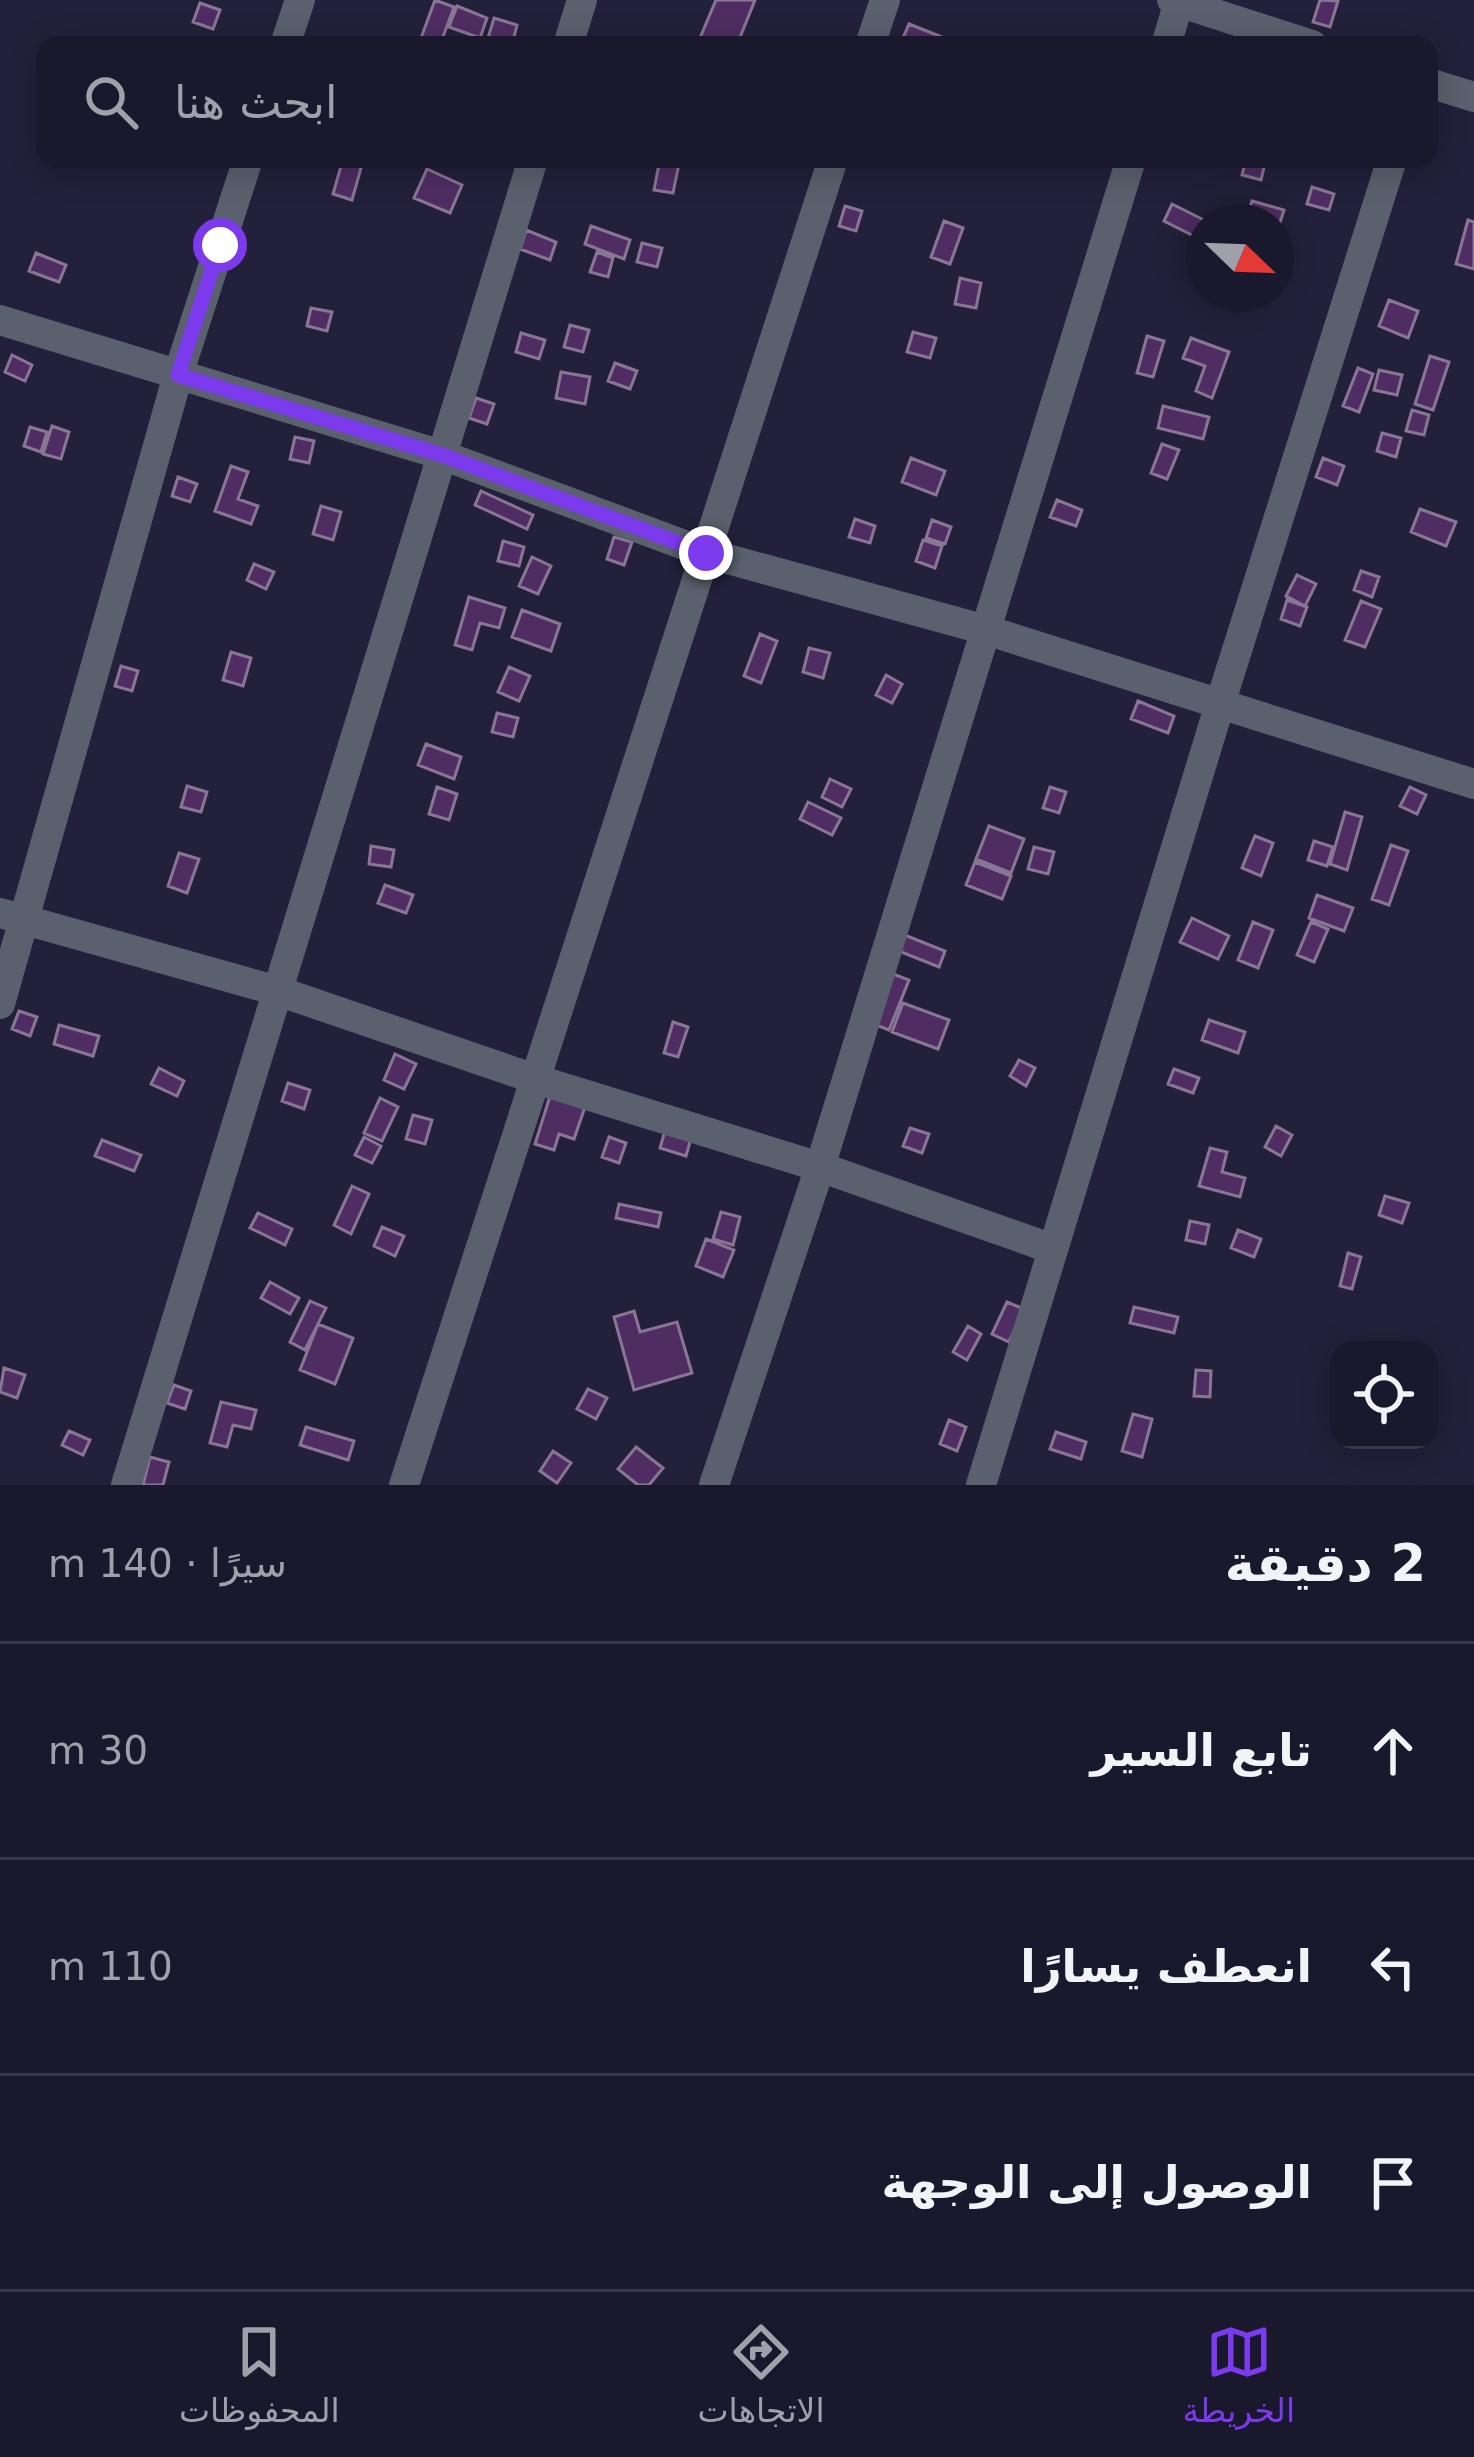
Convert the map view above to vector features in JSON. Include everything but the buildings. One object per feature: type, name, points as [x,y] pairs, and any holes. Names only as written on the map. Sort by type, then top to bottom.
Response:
[{"type":"street","points":[[288,36],[300,0]]},
{"type":"street","points":[[571,36],[582,0]]},
{"type":"street","points":[[873,36],[885,0]]},
{"type":"street","points":[[1168,36],[1176,1],[1284,36]]},
{"type":"street","points":[[1438,85],[1474,97]]},
{"type":"street","points":[[0,1004],[12,917],[245,168]]},
{"type":"street","points":[[126,1485],[530,168]]},
{"type":"street","points":[[404,1485],[830,168]]},
{"type":"street","points":[[714,1485],[820,1167],[1128,168]]},
{"type":"street","points":[[981,1485],[1389,168]]},
{"type":"street","points":[[0,320],[442,455],[706,553],[986,630],[1474,784]]},
{"type":"street","points":[[12,917],[278,991],[820,1167],[1053,1249]]},
{"type":"route","points":[[220,245],[178,375],[442,455],[706,553]]}]
